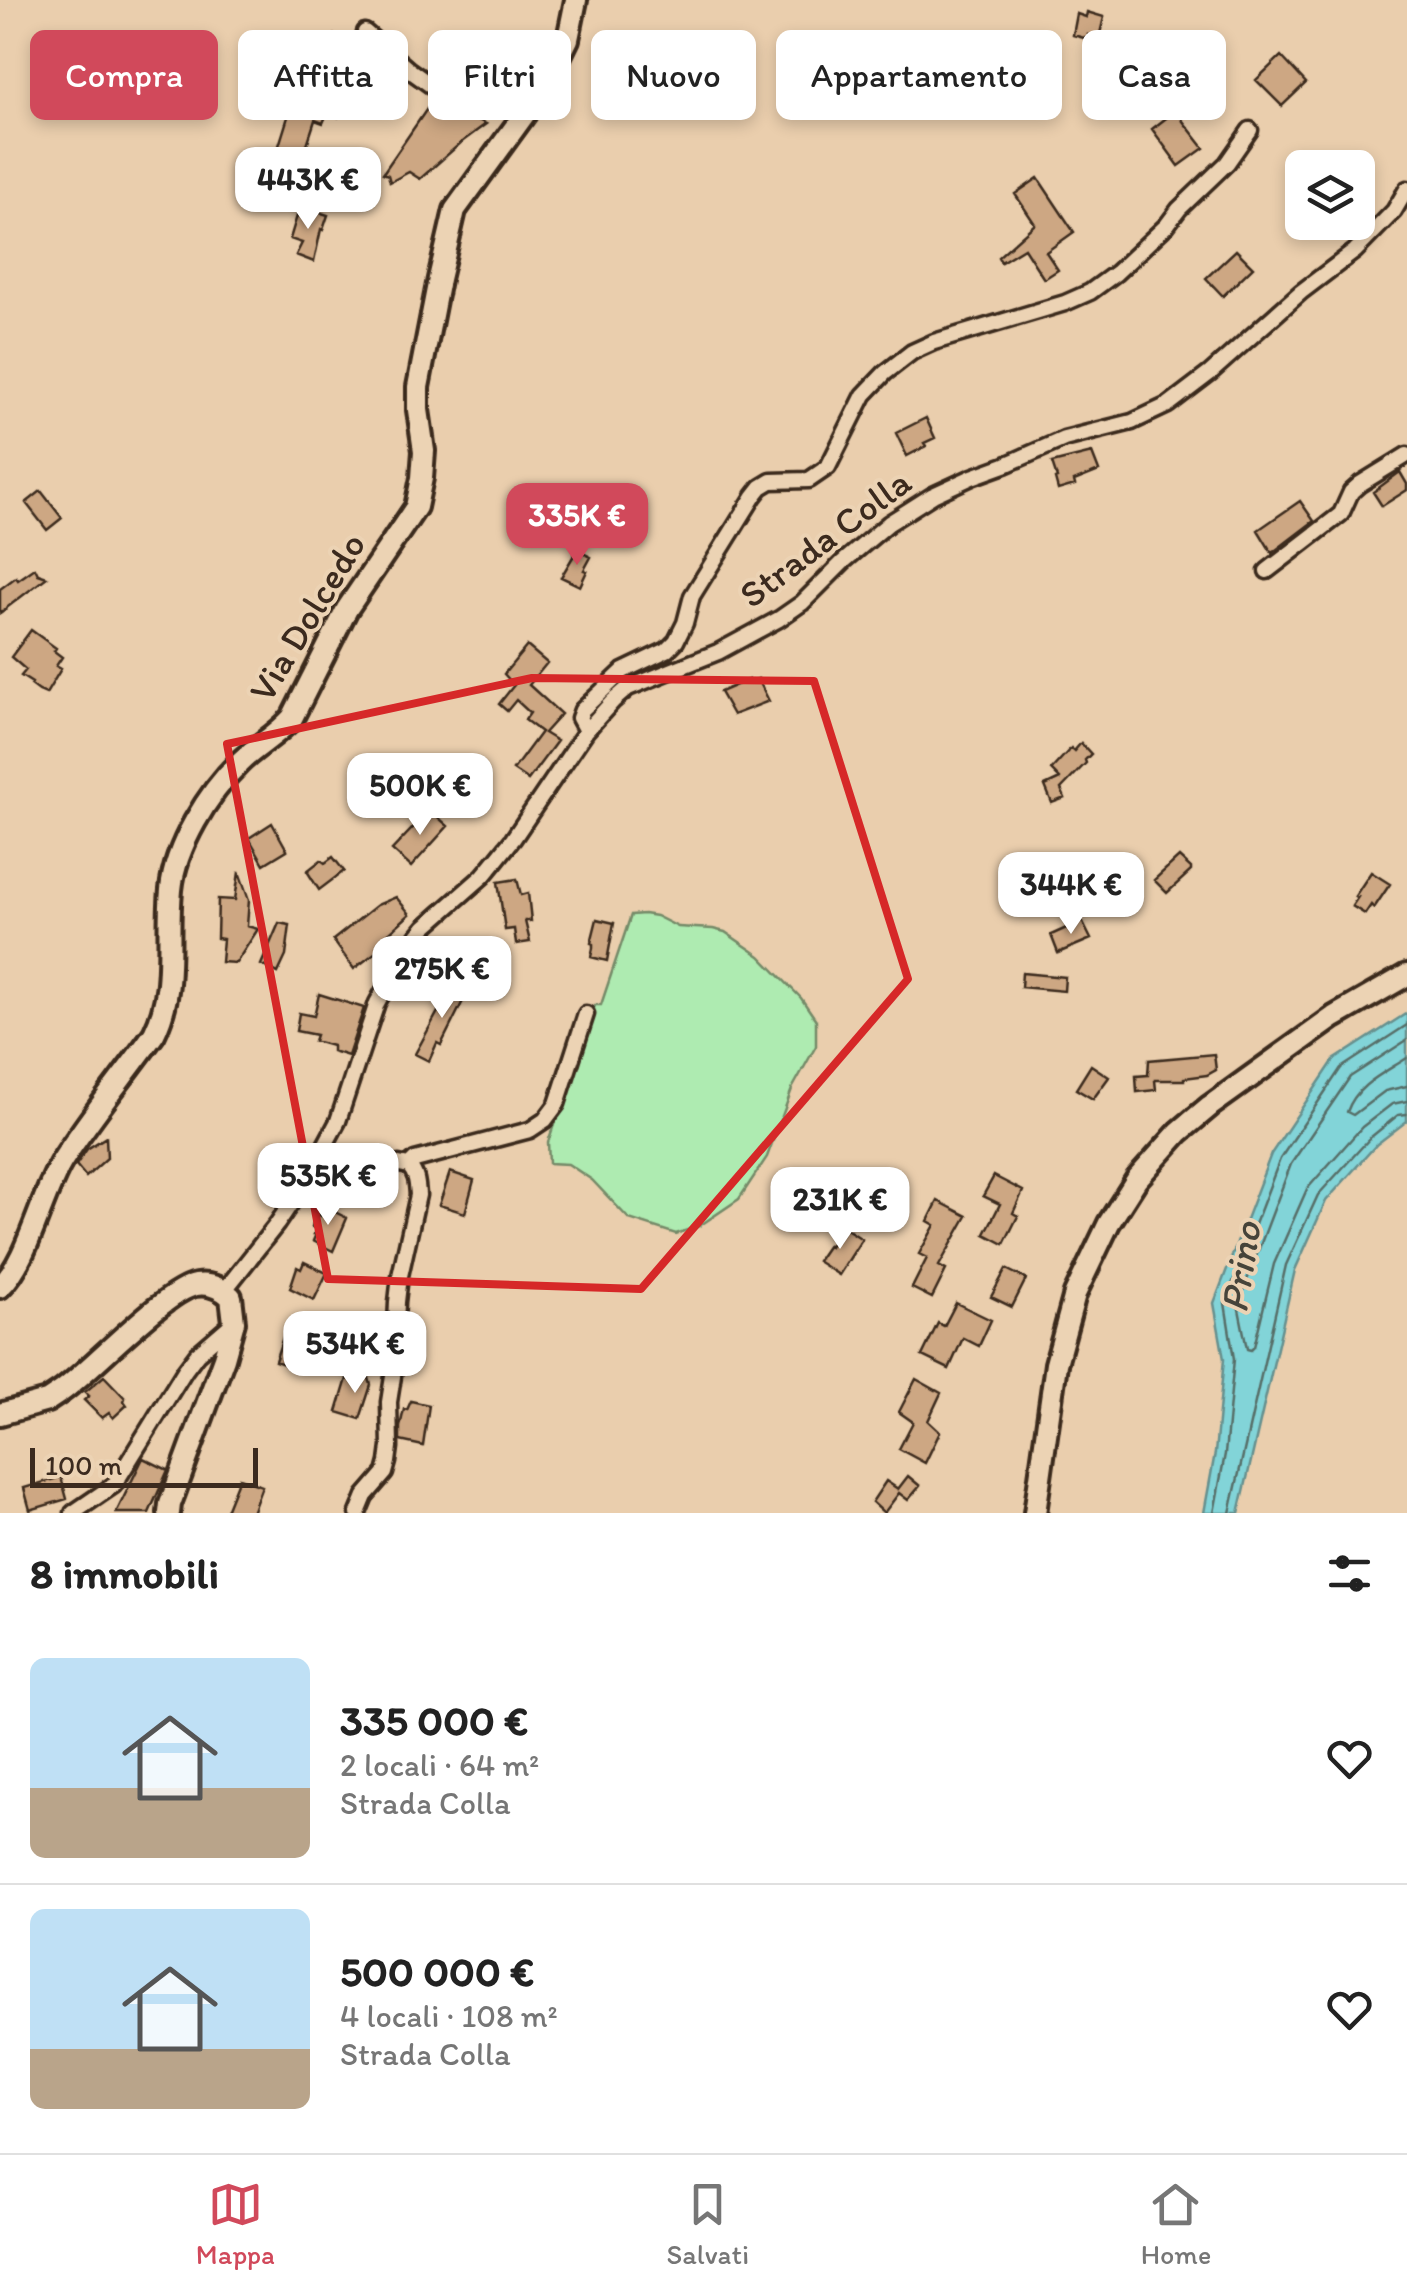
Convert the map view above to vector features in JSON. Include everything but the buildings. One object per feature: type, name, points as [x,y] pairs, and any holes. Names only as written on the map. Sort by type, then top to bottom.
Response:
[{"type":"main road","name":"Via Dolcedo","points":[[570,30],[576,0]]},
{"type":"main road","name":"Via Dolcedo","points":[[0,1287],[20,1258],[61,1163],[160,1022],[169,988],[174,872],[202,808],[240,762],[292,718],[347,609],[416,507],[424,451],[418,387],[456,210],[521,120]]},
{"type":"main road","points":[[1035,1513],[1056,1364],[1075,1294],[1109,1223],[1137,1179],[1179,1132],[1210,1106],[1334,1017],[1407,975]]},
{"type":"main road","points":[[0,1414],[47,1401],[62,1391],[184,1289],[196,1284],[224,1291],[231,1297],[234,1322],[169,1513]]},
{"type":"street","points":[[586,732],[579,718],[582,710],[608,683],[676,641],[692,596],[761,487],[771,482],[809,480],[828,467],[864,395],[885,373],[912,352],[934,342],[1090,292],[1167,225],[1226,163],[1250,130]]},
{"type":"street","name":"Strada Colla","points":[[224,1291],[306,1181],[343,1111],[377,1002],[408,949],[425,927],[497,859],[586,732],[628,688],[718,652],[779,619],[802,603],[889,523],[933,495],[1049,445],[1132,422],[1168,405],[1355,251],[1394,211],[1407,189]]},
{"type":"street","points":[[1266,571],[1341,514],[1351,492],[1360,484],[1407,455]]},
{"type":"street","points":[[409,1166],[416,1160],[530,1130],[546,1120],[557,1104],[586,1014]]},
{"type":"street","points":[[306,1181],[399,1164],[415,1172],[418,1195],[398,1289],[389,1402],[390,1447],[385,1472],[365,1496],[358,1513]]},
{"type":"street","points":[[73,1513],[114,1485],[184,1370],[234,1322]]},
{"type":"highlighted area","points":[[532,678],[814,681],[908,979],[641,1289],[328,1279],[227,744]]},
{"type":"green space","points":[[644,914],[678,927],[725,932],[760,956],[801,998],[816,1020],[816,1046],[792,1089],[767,1157],[739,1199],[699,1226],[676,1234],[629,1219],[592,1180],[568,1164],[549,1163],[548,1142],[595,1005],[601,1005],[631,915]]},
{"type":"water","name":"Prino","points":[[1407,1013],[1407,1121],[1377,1144],[1326,1201],[1295,1270],[1239,1513],[1204,1513],[1215,1453],[1224,1359],[1214,1303],[1271,1154],[1334,1060]]}]
